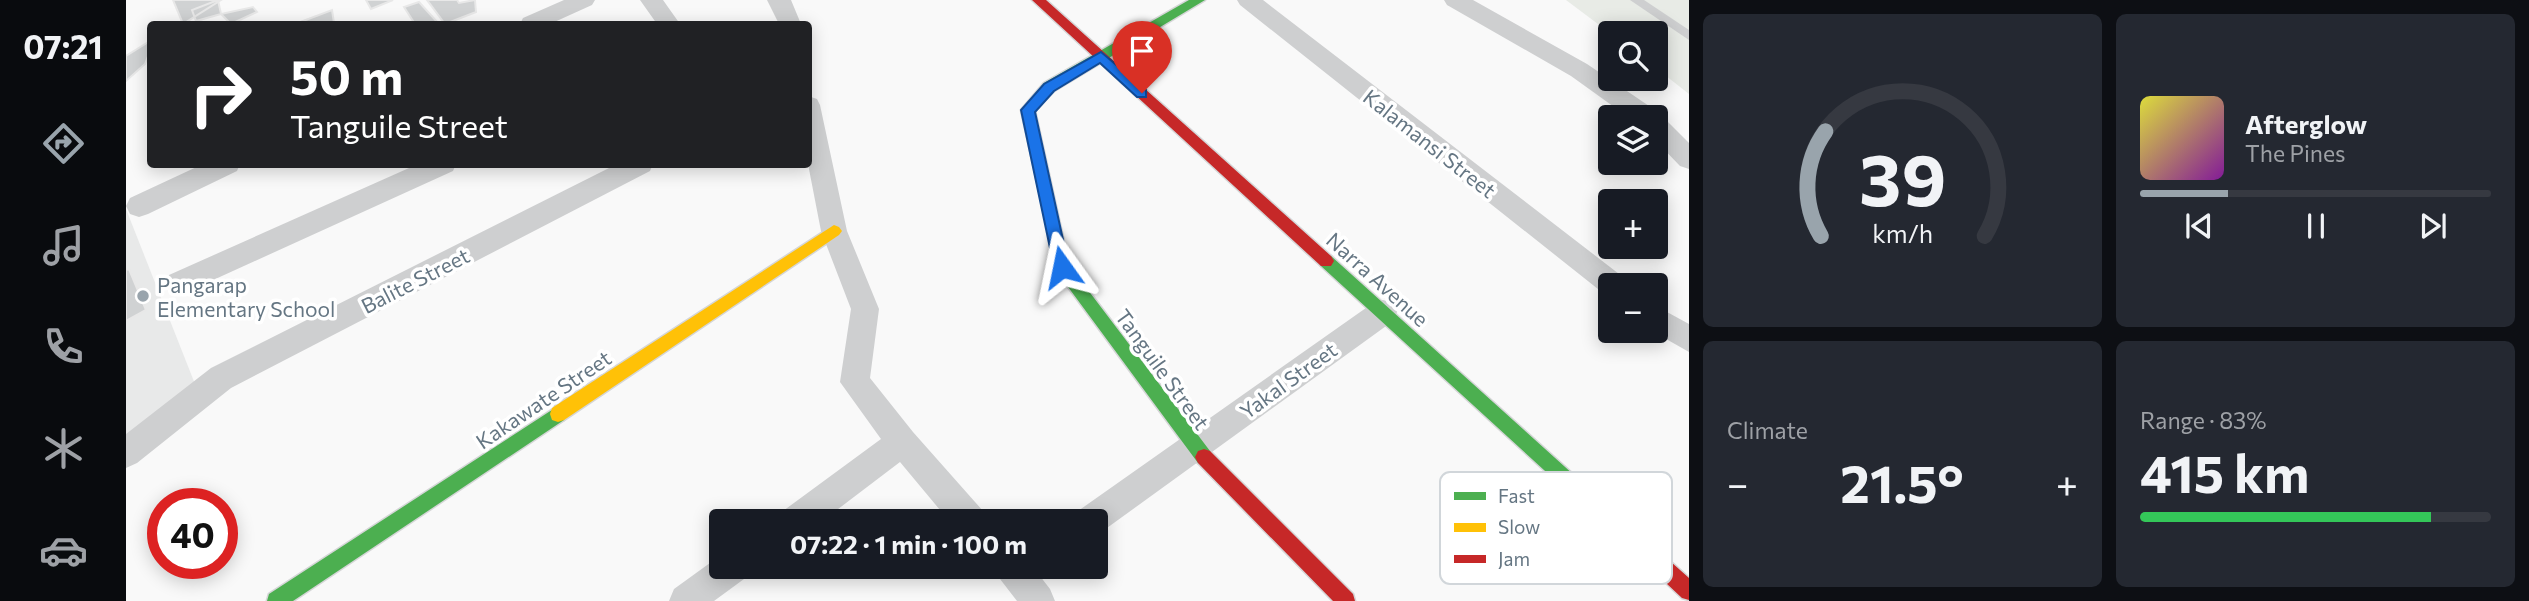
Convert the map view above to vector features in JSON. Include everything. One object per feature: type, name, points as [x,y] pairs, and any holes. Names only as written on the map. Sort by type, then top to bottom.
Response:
[{"type":"street","points":[[538,21],[584,0]]},
{"type":"street","points":[[651,0],[667,21]]},
{"type":"street","points":[[778,0],[789,21]]},
{"type":"street","name":"Narra Avenue","points":[[1038,0],[1558,472]]},
{"type":"street","name":"Tanguile Street","points":[[1199,0],[1049,87],[1028,110],[1062,267],[1194,447],[1346,601]]},
{"type":"street","name":"Kalamansi Street","points":[[1248,0],[1598,274]]},
{"type":"street","points":[[1455,0],[1579,70],[1629,105]]},
{"type":"street","points":[[812,125],[834,232],[864,309],[855,382],[902,442],[961,509]]},
{"type":"street","points":[[1668,138],[1689,159]]},
{"type":"street","points":[[139,206],[220,168]]},
{"type":"street","points":[[179,284],[435,168]]},
{"type":"street","name":"Balite Street","points":[[126,453],[221,378],[633,168]]},
{"type":"street","name":"Kakawate Street","points":[[276,601],[834,232]]},
{"type":"street","name":"Yakal Street","points":[[1107,509],[1383,312]]},
{"type":"street","points":[[1668,326],[1689,339]]},
{"type":"street","points":[[812,509],[902,442]]},
{"type":"street","name":"Narra Avenue","points":[[1672,576],[1689,592]]},
{"type":"street","points":[[686,601],[716,579]]},
{"type":"street","points":[[1024,579],[1038,601]]},
{"type":"lane","points":[[1636,0],[1689,36]]},
{"type":"shaded area","points":[[1566,0],[1689,0],[1689,94],[1668,77],[1668,21],[1598,21],[1598,24]]},
{"type":"shaded area","name":"Pangarap Elementary School","points":[[126,209],[195,384],[126,437]]},
{"type":"building","points":[[173,0],[221,0],[188,21],[182,21]]},
{"type":"building","points":[[218,0],[221,14],[196,21],[192,10]]},
{"type":"building","points":[[366,0],[393,0],[371,9]]},
{"type":"building","points":[[427,0],[457,0],[459,3],[475,0],[476,12],[453,21],[443,21]]},
{"type":"building","points":[[419,2],[436,21],[413,21],[404,7]]},
{"type":"building","points":[[253,7],[257,12],[238,21],[228,21],[221,14]]},
{"type":"building","points":[[332,10],[334,21],[303,21]]},
{"type":"building","points":[[147,43],[145,64],[126,81],[126,56]]},
{"type":"building","points":[[129,269],[146,310],[126,321],[126,270]]},
{"type":"traffic: fast","points":[[1199,0],[1049,87],[1028,110],[1062,267],[1204,457]]},
{"type":"traffic: fast","points":[[1326,261],[1558,472]]},
{"type":"traffic: fast","points":[[276,601],[558,414]]},
{"type":"traffic: slow","points":[[558,414],[834,231]]},
{"type":"traffic: jam","points":[[1038,0],[1326,261]]},
{"type":"traffic: jam","points":[[1204,457],[1346,601]]},
{"type":"traffic: jam","points":[[1672,575],[1689,591]]},
{"type":"place","name":"Pangarap Elementary School","points":[[143,296]]},
{"type":"route","points":[[1062,267],[1028,110],[1049,87],[1101,57],[1142,93]]}]
